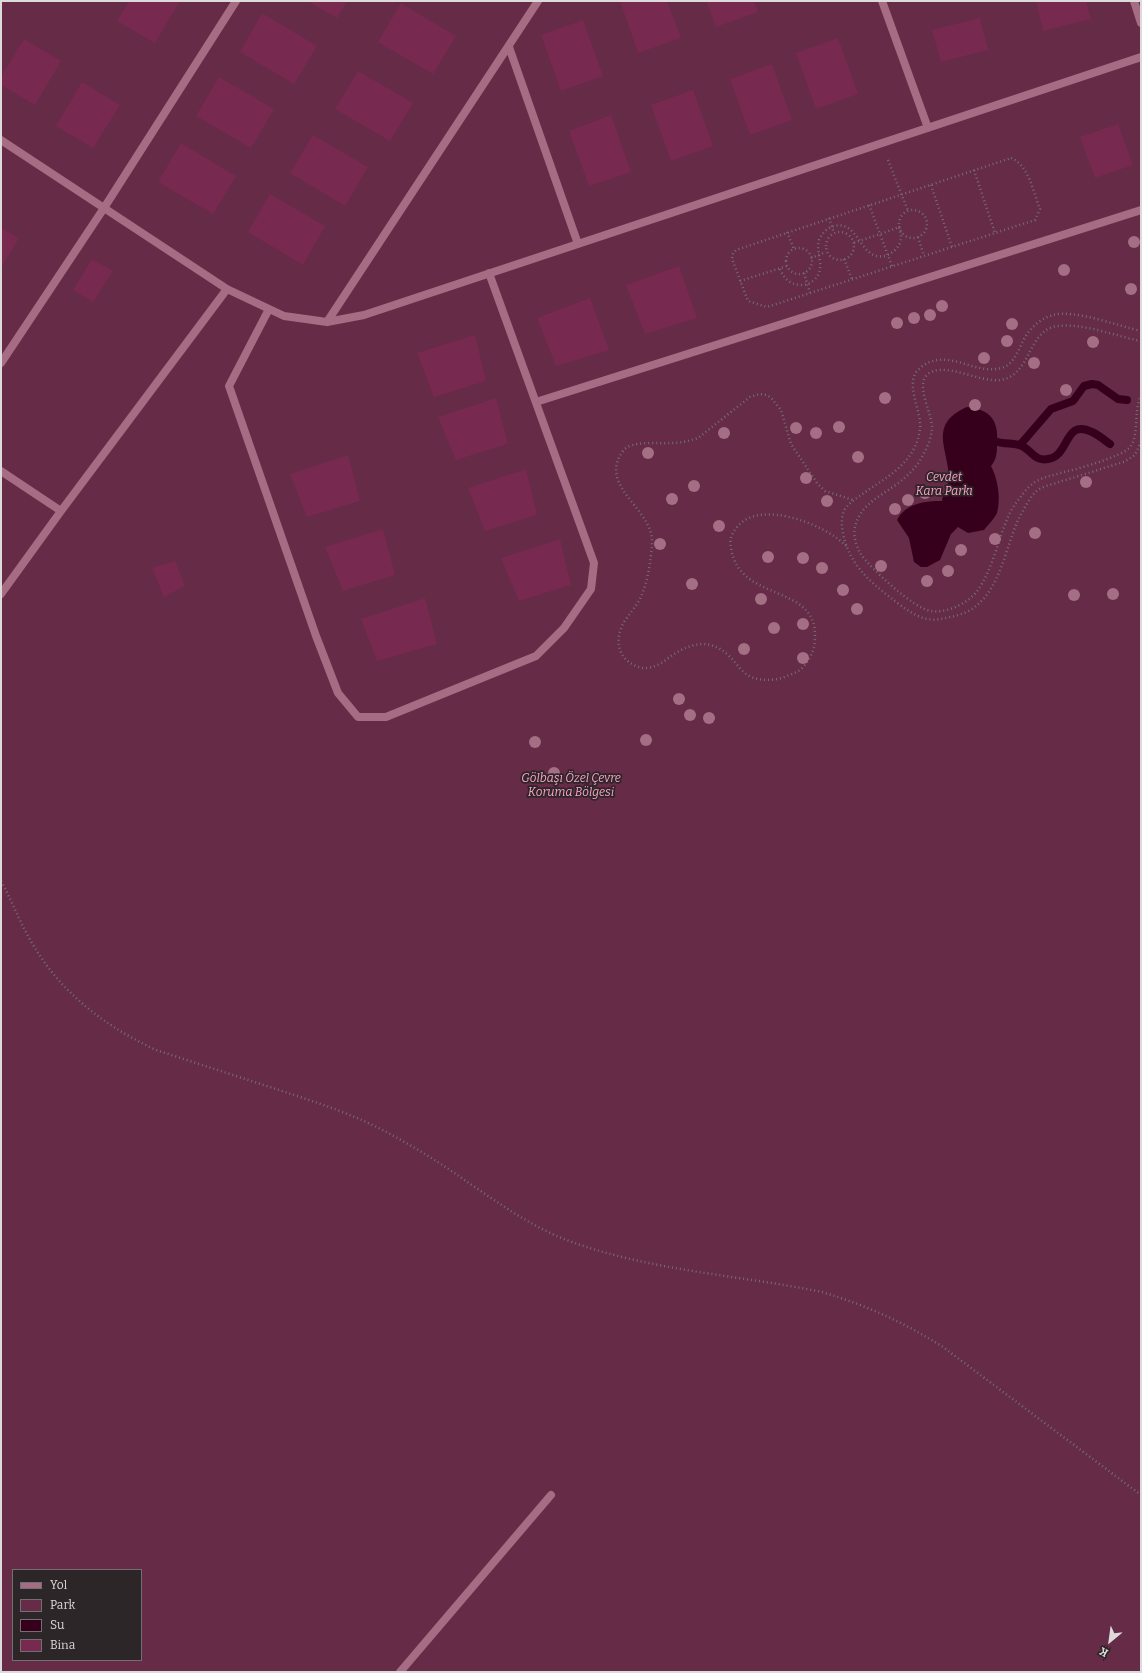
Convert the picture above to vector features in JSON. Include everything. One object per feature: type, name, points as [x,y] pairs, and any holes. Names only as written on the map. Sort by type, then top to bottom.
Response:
[{"type":"street","points":[[1,363],[104,208],[236,1]]},
{"type":"street","points":[[326,322],[538,1]]},
{"type":"street","points":[[882,1],[928,128]]},
{"type":"street","points":[[1134,1],[1141,23]]},
{"type":"street","points":[[509,47],[578,244]]},
{"type":"street","points":[[1,140],[227,289],[284,316],[326,322],[364,315],[1141,57]]},
{"type":"street","points":[[536,402],[1141,210]]},
{"type":"street","points":[[269,309],[229,386],[316,636],[338,693],[358,717],[386,717],[536,656],[564,628],[591,589],[594,563],[489,273]]},
{"type":"street","points":[[1,594],[61,511],[227,289]]},
{"type":"street","points":[[1,470],[61,511]]},
{"type":"street","points":[[400,1672],[551,1495]]},
{"type":"path","points":[[881,143],[908,211]]},
{"type":"path","points":[[1011,158],[1017,160],[1024,167],[1040,209],[1035,220],[767,307],[748,301],[732,259],[733,253],[736,250],[902,194],[1011,158]]},
{"type":"path","points":[[974,170],[995,233]]},
{"type":"path","points":[[931,184],[952,247]]},
{"type":"path","points":[[869,205],[892,266]]},
{"type":"path","points":[[780,269],[788,281],[794,284],[807,284],[818,276],[820,269],[818,255],[821,235],[832,227],[838,225],[851,230],[864,247],[874,255],[881,256],[888,255],[898,247],[901,234],[899,227],[901,218],[908,211],[917,210],[924,215],[926,219],[927,228],[922,235],[918,237],[909,238],[904,235],[899,227]]},
{"type":"path","points":[[829,218],[834,233]]},
{"type":"path","points":[[853,243],[899,227]]},
{"type":"path","points":[[787,232],[794,249]]},
{"type":"path","points":[[838,232],[847,234],[851,237],[853,243],[853,250],[851,254],[844,259],[835,259],[826,252],[825,249],[827,240],[834,233],[838,232]]},
{"type":"path","points":[[918,237],[924,256]]},
{"type":"path","points":[[799,248],[807,251],[811,258],[811,266],[804,273],[792,273],[787,266],[786,258],[794,249],[799,248]]},
{"type":"path","points":[[811,258],[826,252]]},
{"type":"path","points":[[844,259],[852,279]]},
{"type":"path","points":[[740,281],[787,266]]},
{"type":"path","points":[[804,273],[810,293]]},
{"type":"path","points":[[1141,330],[1073,315],[1054,315],[1042,320],[1030,329],[1010,364],[1001,369],[990,369],[945,359],[936,360],[918,369],[914,377],[913,388],[921,425],[917,441],[909,457],[900,468],[854,500],[844,511],[841,527],[846,546],[854,564],[870,580],[913,613],[925,619],[937,620],[955,616],[975,607],[988,594],[998,574],[1011,535],[1023,511],[1038,490],[1124,462],[1140,450],[1141,442]]},
{"type":"path","points":[[1141,341],[1074,326],[1059,326],[1047,328],[1039,335],[1019,370],[1012,376],[1001,380],[989,380],[944,370],[935,370],[928,374],[922,385],[932,425],[927,449],[909,474],[872,500],[862,511],[855,527],[854,535],[860,552],[884,579],[917,604],[929,611],[945,611],[956,607],[976,594],[982,583],[1008,515],[1029,487],[1045,477],[1113,457],[1127,450],[1131,446],[1134,437],[1138,403],[1141,396]]},
{"type":"path","points":[[846,546],[839,539],[822,529],[788,517],[769,514],[752,516],[742,521],[732,533],[730,543],[732,556],[738,569],[749,579],[762,587],[791,598],[803,606],[813,620],[816,634],[815,647],[810,659],[802,669],[790,675],[774,680],[760,679],[747,675],[722,649],[708,644],[695,644],[680,651],[662,663],[650,668],[638,668],[628,662],[620,652],[618,640],[621,627],[641,598],[646,582],[652,536],[647,523],[622,490],[616,476],[619,458],[624,449],[632,445],[646,443],[672,443],[698,438],[750,397],[760,394],[767,395],[780,410],[791,444],[817,483],[825,491],[854,500]]},
{"type":"path","points":[[1,881],[28,936],[45,963],[61,983],[85,1007],[108,1024],[132,1038],[156,1050],[320,1103],[355,1117],[388,1133],[429,1156],[499,1205],[570,1241],[636,1261],[822,1292],[879,1311],[912,1328],[943,1347],[1141,1495]]},
{"type":"green space","name":"Gölbaşı Özel Çevre Koruma Bölgesi","points":[[1,1],[1141,1],[1141,1672],[1,1672]]},
{"type":"water","points":[[967,407],[983,411],[988,414],[995,423],[997,430],[997,452],[991,466],[998,489],[999,502],[997,513],[984,530],[968,533],[958,527],[951,534],[940,560],[927,567],[921,567],[914,562],[909,538],[897,520],[905,510],[916,504],[942,501],[949,477],[943,438],[944,429],[948,421],[955,414]]},
{"type":"building","points":[[129,1],[180,1],[155,43],[117,21]]},
{"type":"building","points":[[307,1],[347,1],[337,18]]},
{"type":"building","points":[[620,1],[667,1],[681,38],[638,53]]},
{"type":"building","points":[[706,1],[754,1],[758,12],[716,27]]},
{"type":"building","points":[[1036,1],[1086,1],[1091,19],[1043,31]]},
{"type":"building","points":[[401,3],[456,36],[433,74],[378,42]]},
{"type":"building","points":[[262,13],[317,46],[294,84],[240,52]]},
{"type":"building","points":[[980,18],[988,50],[941,62],[932,30]]},
{"type":"building","points":[[583,20],[603,76],[561,91],[541,35]]},
{"type":"building","points":[[838,38],[858,94],[816,109],[796,53]]},
{"type":"building","points":[[24,39],[61,61],[35,105],[1,85],[1,77]]},
{"type":"building","points":[[772,64],[792,120],[750,135],[730,79]]},
{"type":"building","points":[[358,71],[413,103],[390,141],[335,109]]},
{"type":"building","points":[[219,77],[274,109],[251,148],[196,116]]},
{"type":"building","points":[[82,82],[120,105],[93,148],[56,126]]},
{"type":"building","points":[[693,90],[713,146],[671,161],[651,105]]},
{"type":"building","points":[[611,115],[631,172],[589,186],[569,131]]},
{"type":"building","points":[[1118,124],[1133,165],[1095,178],[1080,137]]},
{"type":"building","points":[[313,135],[368,167],[345,206],[290,173]]},
{"type":"building","points":[[181,143],[236,176],[213,214],[158,182]]},
{"type":"building","points":[[270,194],[325,226],[303,265],[248,232]]},
{"type":"building","points":[[1,228],[19,238],[1,268]]},
{"type":"building","points":[[92,259],[113,271],[93,302],[73,290]]},
{"type":"building","points":[[679,266],[697,318],[645,334],[626,285]]},
{"type":"building","points":[[590,298],[609,350],[556,366],[537,318]]},
{"type":"building","points":[[475,335],[486,381],[434,397],[417,353]]},
{"type":"building","points":[[496,398],[508,444],[456,460],[438,417]]},
{"type":"building","points":[[348,455],[360,501],[307,517],[290,474]]},
{"type":"building","points":[[526,469],[537,515],[485,531],[468,488]]},
{"type":"building","points":[[383,529],[395,575],[343,591],[325,547]]},
{"type":"building","points":[[560,539],[571,585],[519,601],[501,558]]},
{"type":"building","points":[[175,561],[185,586],[164,597],[152,568]]},
{"type":"building","points":[[425,598],[437,644],[377,661],[361,619]]},
{"type":"waterway","points":[[1020,445],[1051,409],[1073,401],[1084,386],[1092,384],[1098,385],[1118,399],[1127,400]]},
{"type":"waterway","points":[[998,442],[1023,446],[1035,456],[1043,459],[1048,459],[1060,452],[1076,430],[1083,429],[1092,432],[1110,444]]},
{"type":"park label","name":"Cevdet Kara Parkı","points":[[944,485]]}]
